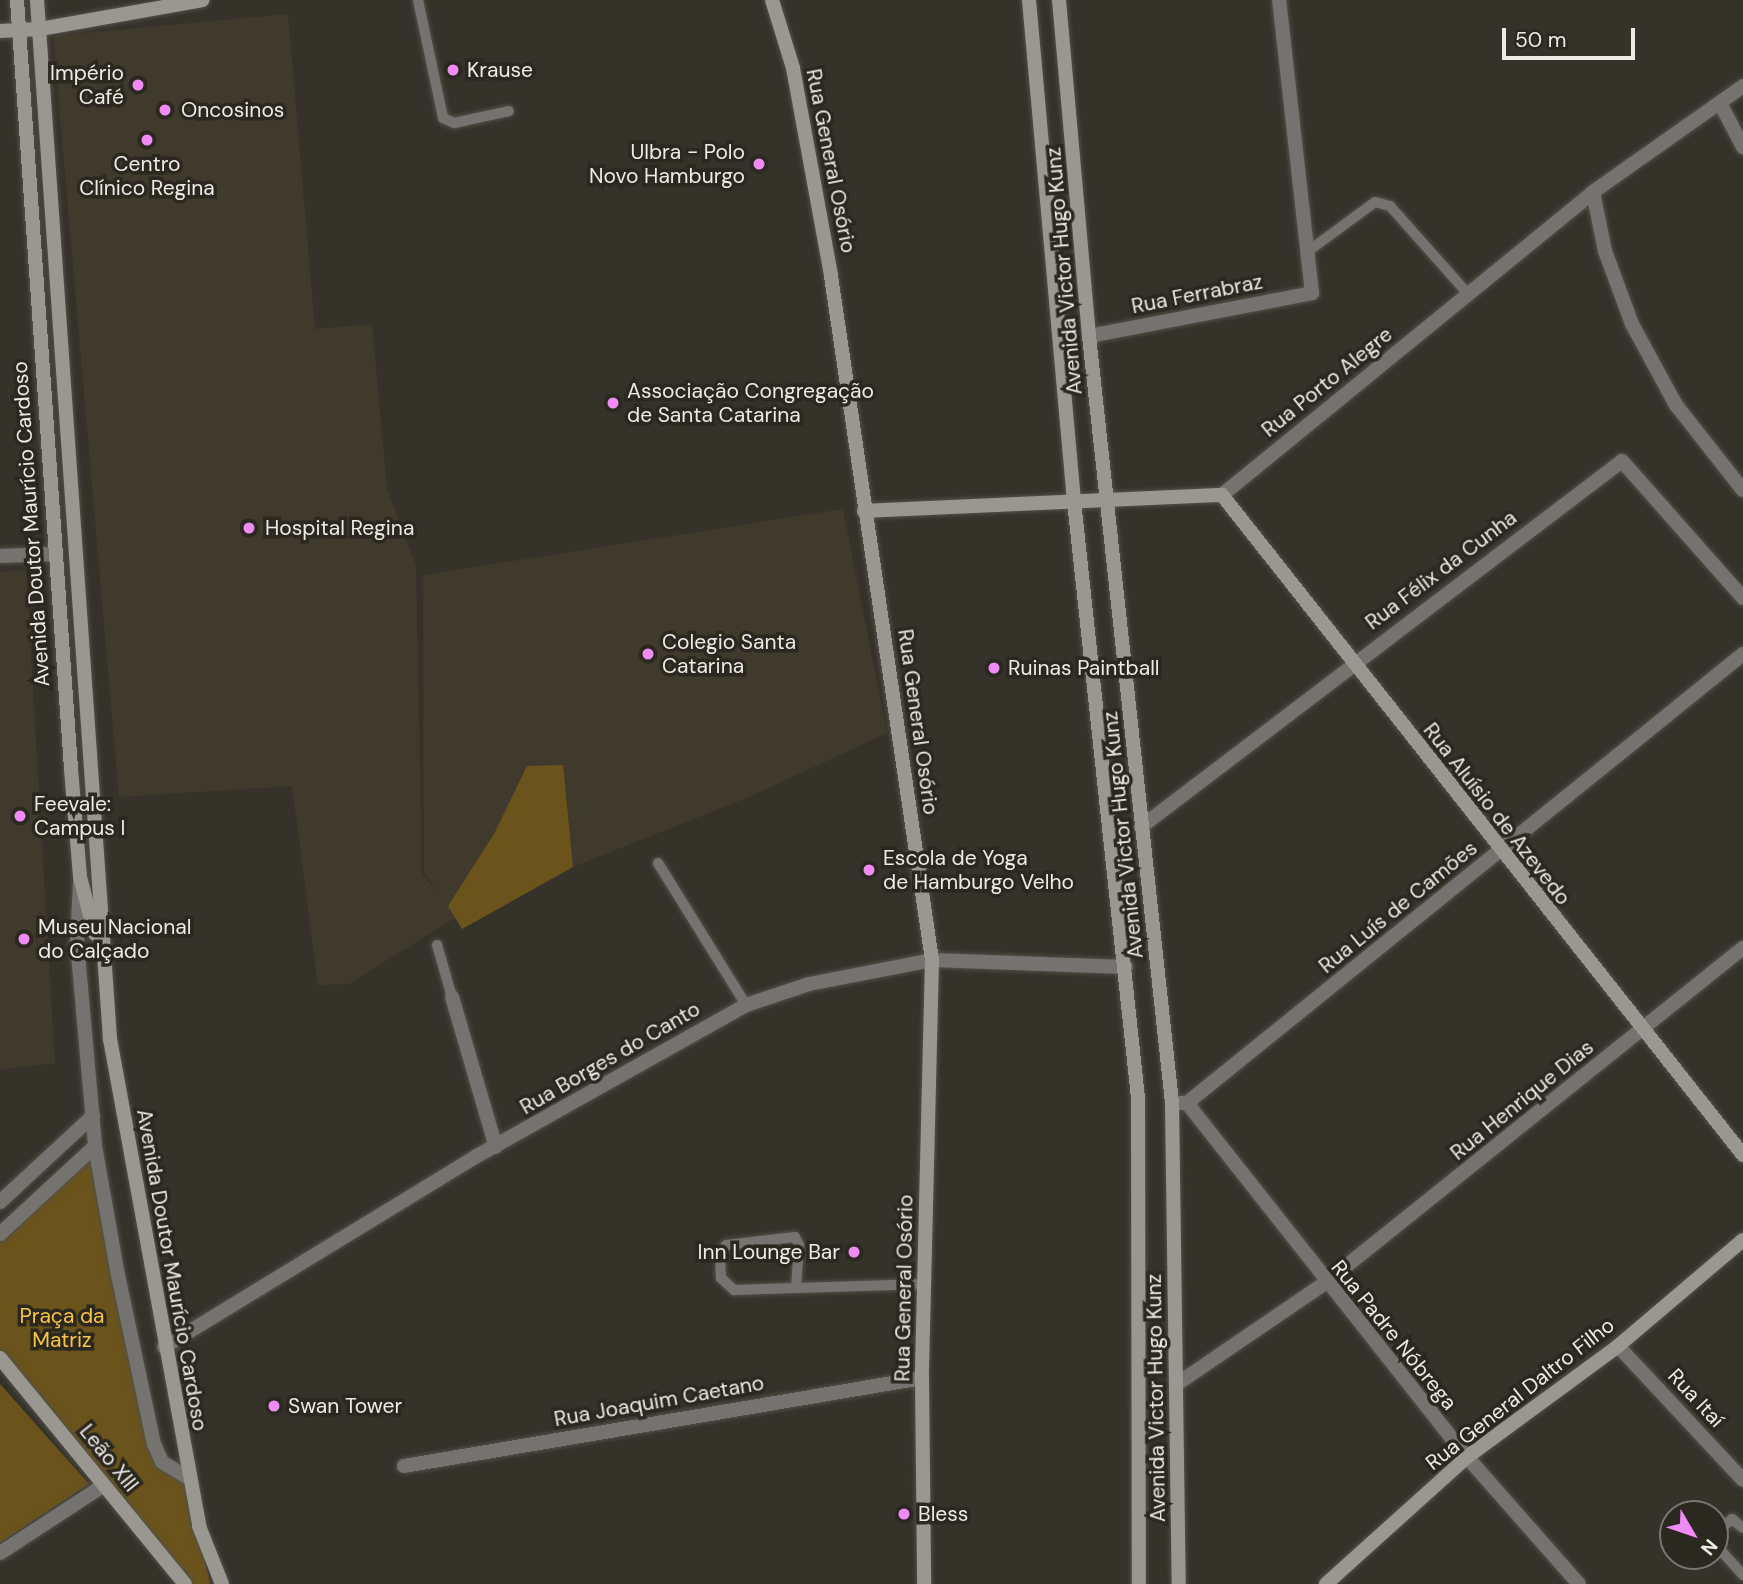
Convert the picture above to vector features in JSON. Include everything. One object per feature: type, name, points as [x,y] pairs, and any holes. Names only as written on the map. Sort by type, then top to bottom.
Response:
[{"type":"main road","name":"Avenida Doutor Maurício Cardoso","points":[[18,0],[34,223],[40,361],[80,877],[102,959]]},
{"type":"main road","name":"Avenida Doutor Maurício Cardoso","points":[[37,0],[69,436],[82,676],[102,959],[127,1141],[189,1478],[205,1549],[222,1584]]},
{"type":"main road","points":[[0,31],[40,29],[202,0]]},
{"type":"main road","name":"Rua General Osório","points":[[772,0],[793,68],[831,276],[932,960],[922,1378],[924,1584]]},
{"type":"main road","name":"Avenida Victor Hugo Kunz","points":[[1029,0],[1074,501],[1138,1098],[1139,1584]]},
{"type":"main road","name":"Avenida Victor Hugo Kunz","points":[[1059,0],[1089,336],[1172,1103],[1180,1584]]},
{"type":"main road","points":[[34,223],[52,222]]},
{"type":"main road","points":[[40,361],[63,360]]},
{"type":"main road","points":[[46,437],[69,436]]},
{"type":"main road","points":[[864,511],[1222,495]]},
{"type":"main road","name":"Rua Aluísio de Azevedo","points":[[1222,495],[1500,852],[1743,1155]]},
{"type":"main road","points":[[52,527],[74,526]]},
{"type":"main road","points":[[71,769],[88,767]]},
{"type":"main road","name":"Rua General Daltro Filho","points":[[1326,1584],[1466,1457],[1618,1346],[1743,1240]]},
{"type":"main road","name":"Leão XIII","points":[[0,1358],[185,1584]]},
{"type":"street","points":[[1279,0],[1307,252]]},
{"type":"street","name":"Rua Porto Alegre","points":[[1222,495],[1593,192],[1743,86]]},
{"type":"street","points":[[1720,103],[1743,146]]},
{"type":"street","points":[[1593,192],[1605,251],[1632,324],[1676,405],[1743,490]]},
{"type":"street","name":"Rua Ferrabraz","points":[[1089,336],[1312,293],[1307,252]]},
{"type":"street","name":"Rua Félix da Cunha","points":[[1141,827],[1622,461],[1743,598]]},
{"type":"street","points":[[0,556],[54,554]]},
{"type":"street","name":"Rua Luís de Camões","points":[[1187,1103],[1743,654]]},
{"type":"street","points":[[80,877],[77,943],[95,1146],[154,1444],[162,1462],[189,1478]]},
{"type":"street","name":"Rua Henrique Dias","points":[[1177,1384],[1325,1283],[1743,948]]},
{"type":"street","name":"Rua Borges do Canto","points":[[164,1347],[496,1147],[746,1005],[809,984],[932,960],[1126,967]]},
{"type":"street","points":[[453,997],[496,1147]]},
{"type":"street","points":[[1172,1103],[1187,1103]]},
{"type":"street","name":"Rua Padre Nóbrega","points":[[1187,1103],[1325,1283],[1466,1457],[1580,1584]]},
{"type":"street","points":[[0,1202],[93,1116]]},
{"type":"street","points":[[0,1234],[95,1146]]},
{"type":"street","name":"Rua Itaí","points":[[1618,1346],[1743,1480]]},
{"type":"street","name":"Rua Joaquim Caetano","points":[[404,1466],[922,1378]]},
{"type":"street","points":[[0,1553],[104,1485]]},
{"type":"lane","points":[[418,0],[443,118],[454,123],[509,111]]},
{"type":"lane","points":[[1307,252],[1375,202],[1390,206],[1468,293]]},
{"type":"lane","points":[[57,587],[77,587]]},
{"type":"lane","points":[[64,677],[82,676]]},
{"type":"lane","points":[[658,863],[746,1005]]},
{"type":"lane","points":[[437,945],[453,997]]},
{"type":"lane","points":[[796,1288],[799,1245],[795,1237],[726,1245],[720,1252],[721,1278],[734,1290],[925,1284]]},
{"type":"lane","points":[[1729,1521],[1732,1519],[1743,1528]]},
{"type":"lane","points":[[1729,1560],[1743,1575]]},
{"type":"shaded area","name":"Hospital Regina","points":[[288,14],[315,329],[372,324],[387,489],[416,566],[422,873],[443,901],[424,872],[423,575],[843,509],[887,733],[749,797],[573,867],[462,929],[455,918],[349,984],[318,985],[292,786],[119,797],[53,36]]},
{"type":"shaded area","name":"Feevale: Campus I","points":[[26,570],[55,1063],[0,1070],[0,572]]},
{"type":"green space","points":[[563,765],[573,867],[462,929],[448,906],[494,834],[527,766]]},
{"type":"green space","name":"Praça da Matriz","points":[[92,1155],[150,1445],[187,1479],[210,1584],[188,1584],[0,1351],[0,1242]]},
{"type":"green space","points":[[0,1384],[89,1484],[0,1543]]},
{"type":"place","name":"Krause","points":[[453,70]]},
{"type":"place","name":"Império Café","points":[[138,85]]},
{"type":"place","name":"Oncosinos","points":[[165,110]]},
{"type":"place","name":"Centro Clínico Regina","points":[[147,140]]},
{"type":"place","name":"Ulbra - Polo Novo Hamburgo","points":[[759,164]]},
{"type":"place","name":"Associação Congregação de Santa Catarina","points":[[613,403]]},
{"type":"place","name":"Hospital Regina","points":[[249,528]]},
{"type":"place","name":"Colegio Santa Catarina","points":[[648,654]]},
{"type":"place","name":"Ruinas Paintball","points":[[994,668]]},
{"type":"place","name":"Feevale: Campus I","points":[[20,816]]},
{"type":"place","name":"Escola de Yoga de Hamburgo Velho","points":[[869,870]]},
{"type":"place","name":"Museu Nacional do Calçado","points":[[24,939]]},
{"type":"place","name":"Inn Lounge Bar","points":[[854,1252]]},
{"type":"place","name":"Swan Tower","points":[[274,1406]]},
{"type":"place","name":"Bless","points":[[904,1514]]}]
